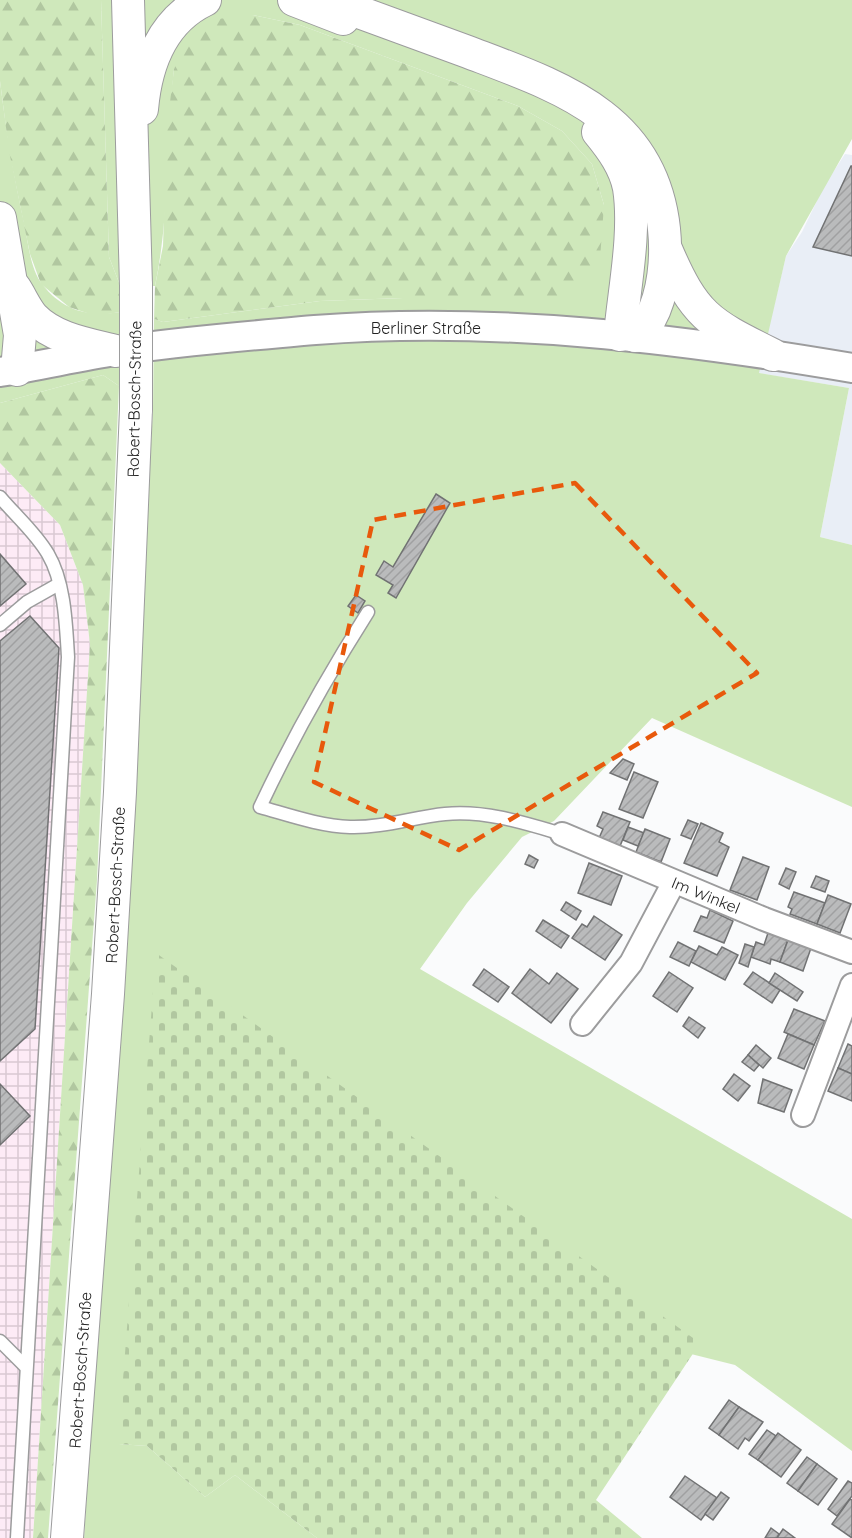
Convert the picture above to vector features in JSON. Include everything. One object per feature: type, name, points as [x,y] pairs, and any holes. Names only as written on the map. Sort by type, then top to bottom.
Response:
[{"type":"main road","points":[[118,0],[128,65]]},
{"type":"main road","name":"Robert-Bosch-Straße","points":[[67,1538],[108,994],[121,780],[136,409],[135,230],[128,65],[128,0]]},
{"type":"main road","name":"Robert-Bosch-Straße","points":[[135,230],[142,0]]},
{"type":"main road","points":[[138,154],[143,103],[149,71],[158,47],[174,21],[192,6],[205,0]]},
{"type":"main road","points":[[294,0],[542,95],[597,130],[615,152],[628,187],[631,222],[628,335]]},
{"type":"main road","points":[[326,0],[543,80],[607,118],[634,148],[655,182],[662,204],[666,249],[659,293],[650,319],[628,335]]},
{"type":"main road","points":[[0,218],[20,335],[8,371]]},
{"type":"main road","points":[[666,249],[691,300],[707,318],[773,355]]},
{"type":"main road","points":[[13,284],[33,317],[52,331],[74,341],[116,351]]},
{"type":"street","name":"Berliner Straße","points":[[8,371],[116,351],[316,330],[374,328],[540,329],[628,335],[852,368]]},
{"type":"street","name":"Im Winkel","points":[[562,834],[674,882],[852,952]]},
{"type":"street","points":[[582,1024],[631,963],[674,882]]},
{"type":"street","points":[[803,1115],[852,985]]},
{"type":"lane","points":[[0,497],[47,552],[59,584],[68,657],[16,1538]]},
{"type":"lane","points":[[0,625],[27,602],[59,584]]},
{"type":"lane","points":[[368,612],[327,676],[286,753],[261,807],[314,822],[350,827],[447,814],[485,815],[526,823],[562,834]]},
{"type":"lane","points":[[0,1341],[25,1366]]},
{"type":"highlighted area","points":[[575,483],[757,673],[459,850],[314,782],[373,520]]},
{"type":"shaded area","points":[[845,154],[852,155],[852,545],[820,537],[849,388],[758,373],[786,256],[802,232],[824,186]]},
{"type":"shaded area","points":[[0,463],[60,525],[83,585],[90,644],[33,1538],[0,1538]]},
{"type":"green space","points":[[0,0],[101,0],[109,257],[120,285],[120,312],[96,316],[69,307],[41,284],[30,254],[9,151],[0,81]]},
{"type":"green space","points":[[101,0],[852,0],[852,139],[786,256],[759,373],[849,388],[820,537],[852,545],[852,807],[652,718],[554,821],[522,837],[467,903],[420,969],[852,1219],[852,1451],[735,1365],[691,1354],[699,1343],[119,1444],[147,1446],[205,1497],[235,1475],[317,1538],[84,1538],[138,676],[153,409],[154,319],[163,322],[320,301],[403,298],[604,205],[592,164],[562,131],[518,106],[300,25],[253,15],[174,69],[163,232],[155,286],[120,285],[109,257]]},
{"type":"green space","points":[[253,15],[300,25],[518,106],[562,131],[592,164],[604,205],[600,259],[588,282],[563,300],[403,298],[320,301],[163,322],[154,319],[155,286],[163,246],[167,127],[174,69],[187,45],[209,20]]},
{"type":"green space","points":[[0,81],[14,172],[35,272],[50,293],[67,306],[97,314],[120,312],[119,386],[103,375],[0,403]]},
{"type":"green space","points":[[103,375],[119,386],[97,880],[48,1538],[33,1538],[90,644],[83,585],[60,525],[0,463],[0,403]]},
{"type":"green space","points":[[156,953],[700,1343],[596,1500],[642,1538],[317,1538],[235,1475],[205,1497],[147,1446],[118,1444]]},
{"type":"building","points":[[852,166],[852,256],[813,247]]},
{"type":"building","points":[[436,494],[450,503],[396,598],[388,593],[393,585],[376,575],[384,561],[393,567]]},
{"type":"building","points":[[0,554],[26,584],[0,606]]},
{"type":"building","points":[[356,595],[365,601],[358,613],[348,606]]},
{"type":"building","points":[[30,616],[59,648],[35,1029],[0,1061],[0,641]]},
{"type":"building","points":[[623,759],[634,764],[627,780],[610,773]]},
{"type":"building","points":[[634,772],[658,782],[643,818],[619,809]]},
{"type":"building","points":[[603,812],[630,822],[620,846],[599,838],[603,829],[597,826]]},
{"type":"building","points":[[688,820],[698,824],[691,839],[681,835]]},
{"type":"building","points":[[701,823],[723,833],[719,842],[729,847],[717,876],[684,863]]},
{"type":"building","points":[[628,827],[644,833],[638,846],[623,840]]},
{"type":"building","points":[[645,829],[670,839],[661,862],[636,852]]},
{"type":"building","points":[[529,855],[538,860],[534,868],[525,864]]},
{"type":"building","points":[[743,857],[769,867],[757,900],[730,890]]},
{"type":"building","points":[[589,863],[622,876],[611,905],[578,893]]},
{"type":"building","points":[[786,868],[796,872],[789,889],[779,884]]},
{"type":"building","points":[[816,876],[829,881],[825,892],[811,887]]},
{"type":"building","points":[[794,892],[825,903],[817,924],[790,914],[792,909],[788,907]]},
{"type":"building","points":[[828,895],[851,904],[840,933],[817,924]]},
{"type":"building","points":[[566,902],[581,911],[576,920],[561,910]]},
{"type":"building","points":[[710,910],[733,921],[724,943],[694,931],[701,916],[707,918]]},
{"type":"building","points":[[594,916],[622,935],[605,960],[572,938],[582,924],[587,927]]},
{"type":"building","points":[[543,920],[569,936],[561,948],[536,931]]},
{"type":"building","points":[[768,933],[788,940],[780,962],[771,959],[770,964],[751,957],[756,942],[764,945]]},
{"type":"building","points":[[788,940],[811,948],[803,971],[780,962]]},
{"type":"building","points":[[678,942],[696,951],[689,966],[670,957]]},
{"type":"building","points":[[745,944],[754,947],[748,967],[739,963]]},
{"type":"building","points":[[699,946],[717,955],[722,947],[738,955],[725,980],[691,962]]},
{"type":"building","points":[[484,969],[509,987],[498,1002],[473,985]]},
{"type":"building","points":[[530,969],[549,984],[557,973],[578,989],[551,1023],[512,993]]},
{"type":"building","points":[[669,972],[693,988],[677,1012],[653,996]]},
{"type":"building","points":[[753,972],[780,990],[772,1003],[744,984]]},
{"type":"building","points":[[775,973],[803,992],[797,1001],[769,983]]},
{"type":"building","points":[[794,1009],[825,1021],[814,1045],[784,1032]]},
{"type":"building","points":[[689,1017],[705,1028],[698,1038],[683,1026]]},
{"type":"building","points":[[788,1034],[814,1045],[804,1069],[778,1058]]},
{"type":"building","points":[[848,1044],[852,1046],[852,1074],[838,1068]]},
{"type":"building","points":[[756,1045],[771,1058],[763,1068],[748,1055]]},
{"type":"building","points":[[748,1055],[759,1065],[754,1071],[742,1062]]},
{"type":"building","points":[[838,1068],[852,1074],[852,1101],[828,1091]]},
{"type":"building","points":[[734,1074],[750,1086],[738,1101],[723,1089]]},
{"type":"building","points":[[763,1079],[792,1090],[784,1112],[758,1103]]},
{"type":"building","points":[[0,1084],[30,1116],[0,1145]]},
{"type":"building","points":[[729,1400],[739,1407],[719,1435],[709,1428]]},
{"type":"building","points":[[739,1407],[763,1422],[749,1441],[745,1438],[738,1449],[719,1435]]},
{"type":"building","points":[[767,1430],[776,1436],[758,1460],[749,1454]]},
{"type":"building","points":[[778,1433],[801,1450],[781,1477],[758,1460]]},
{"type":"building","points":[[807,1457],[817,1464],[798,1491],[787,1483]]},
{"type":"building","points":[[817,1464],[837,1479],[818,1505],[798,1491]]},
{"type":"building","points":[[685,1476],[717,1498],[701,1520],[670,1497]]},
{"type":"building","points":[[848,1481],[852,1483],[852,1496],[837,1516],[828,1509]]},
{"type":"building","points":[[721,1492],[729,1498],[713,1520],[705,1514]]},
{"type":"building","points":[[850,1499],[852,1500],[852,1538],[832,1524]]},
{"type":"building","points":[[771,1528],[779,1534],[777,1538],[765,1538]]},
{"type":"building","points":[[783,1529],[795,1538],[777,1538]]}]
